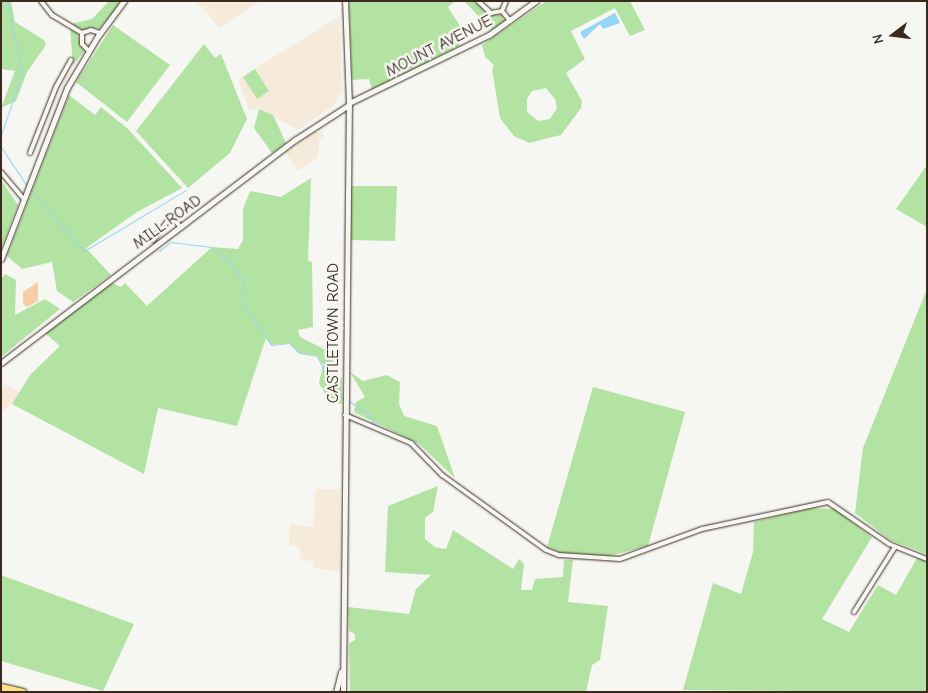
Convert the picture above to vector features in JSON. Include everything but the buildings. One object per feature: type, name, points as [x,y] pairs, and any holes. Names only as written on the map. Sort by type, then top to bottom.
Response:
[{"type":"highway","points":[[1,687],[22,692]]},
{"type":"main road","name":"CASTLETOWN ROAD","points":[[343,692],[349,104],[345,1]]},
{"type":"main road","name":"CASTLETOWN ROAD","points":[[336,692],[342,665]]},
{"type":"street","points":[[41,1],[52,15],[82,33]]},
{"type":"street","points":[[1,259],[23,198],[76,70],[88,50],[124,1]]},
{"type":"street","points":[[478,1],[491,13],[502,11]]},
{"type":"street","points":[[502,11],[506,1]]},
{"type":"street","name":"MOUNT AVENUE","points":[[349,104],[393,84],[510,21],[536,1]]},
{"type":"street","points":[[502,11],[510,21]]},
{"type":"street","points":[[82,33],[90,30],[100,33]]},
{"type":"street","points":[[82,33],[82,44],[88,50]]},
{"type":"street","points":[[41,153],[31,151],[71,60]]},
{"type":"street","points":[[68,66],[76,70]]},
{"type":"street","name":"MILL ROAD","points":[[1,363],[295,140],[349,104]]},
{"type":"street","points":[[1,172],[23,198]]},
{"type":"street","points":[[154,240],[172,216],[180,228]]},
{"type":"street","points":[[345,415],[366,421],[411,443],[442,475],[546,550],[558,555],[620,559],[702,528],[822,502],[842,509],[895,547],[927,559]]},
{"type":"street","points":[[854,612],[895,547]]},
{"type":"shaded area","points":[[196,1],[260,1],[220,28]]},
{"type":"shaded area","points":[[340,16],[342,91],[334,105],[298,130],[260,109],[249,110],[238,79]]},
{"type":"shaded area","points":[[315,130],[318,134],[322,131],[324,137],[319,140],[318,157],[298,171],[285,152]]},
{"type":"shaded area","points":[[5,384],[19,392],[12,404],[1,412],[1,387]]},
{"type":"shaded area","points":[[316,489],[340,489],[340,572],[313,568],[313,561],[301,560],[300,547],[289,545],[290,524],[313,527]]},
{"type":"green space","points":[[1,1],[11,1],[15,22],[44,40],[46,45],[27,72],[16,101],[1,108],[15,71],[1,69]]},
{"type":"green space","points":[[109,1],[122,1],[100,28],[81,30],[71,24],[92,19]]},
{"type":"green space","points":[[349,1],[455,1],[448,7],[462,29],[459,46],[372,90],[369,79],[352,80]]},
{"type":"green space","points":[[464,1],[475,1],[487,14],[502,15],[504,21],[492,30]]},
{"type":"green space","points":[[546,1],[630,1],[645,30],[630,36],[615,8],[571,31],[585,59],[566,73],[582,101],[581,108],[561,135],[529,143],[514,136],[500,118],[492,69],[494,65],[485,57],[482,45]],"holes":[[[546,88],[555,99],[557,108],[550,119],[538,121],[527,112],[527,99],[532,91]]]},
{"type":"green space","points":[[113,25],[170,65],[127,122],[76,82]]},
{"type":"green space","points":[[70,28],[77,33],[84,52],[73,65]]},
{"type":"green space","points":[[204,44],[215,58],[221,54],[247,119],[230,153],[188,188],[136,131]]},
{"type":"green space","points":[[255,69],[269,91],[257,99],[243,77]]},
{"type":"green space","points":[[69,95],[95,115],[101,107],[128,129],[182,188],[137,212],[86,248],[111,275],[73,302],[57,291],[52,262],[22,269],[7,256]]},
{"type":"green space","points":[[259,109],[273,115],[286,143],[272,153],[254,128]]},
{"type":"green space","points":[[927,165],[927,227],[896,209]]},
{"type":"green space","points":[[311,178],[308,261],[312,262],[313,327],[298,330],[300,337],[324,349],[333,360],[337,377],[342,378],[342,404],[330,403],[319,383],[323,365],[317,356],[299,353],[289,343],[271,345],[266,338],[237,426],[158,408],[144,474],[12,404],[30,375],[60,346],[44,332],[110,282],[121,287],[125,283],[147,306],[212,247],[238,249],[243,240],[243,209],[250,191],[281,197]]},
{"type":"green space","points":[[1,180],[18,205],[1,249]]},
{"type":"green space","points":[[351,186],[397,186],[395,241],[350,240]]},
{"type":"green space","points":[[5,274],[16,280],[15,315],[45,299],[60,309],[1,357],[1,279]]},
{"type":"green space","points":[[927,289],[927,554],[890,540],[855,513],[863,448]]},
{"type":"green space","points":[[350,372],[363,381],[387,375],[400,382],[399,404],[404,416],[437,426],[455,478],[419,444],[354,412],[356,402],[365,397]]},
{"type":"green space","points":[[593,387],[685,412],[648,546],[609,556],[561,553],[547,547]]},
{"type":"green space","points":[[438,486],[433,512],[425,518],[425,539],[435,547],[446,549],[453,530],[513,569],[519,559],[524,564],[521,590],[532,590],[535,579],[563,577],[564,560],[573,560],[568,602],[608,606],[600,660],[592,665],[586,692],[350,692],[349,643],[355,640],[355,634],[349,631],[348,607],[409,614],[416,589],[431,575],[385,572],[388,506]]},
{"type":"green space","points":[[810,508],[835,509],[872,537],[822,619],[849,632],[878,585],[896,595],[917,558],[927,561],[927,692],[683,690],[713,583],[741,594],[753,552],[754,522]]},
{"type":"green space","points":[[1,575],[134,624],[103,691],[1,661]]},
{"type":"water","points":[[615,13],[620,23],[603,29],[600,24],[584,39],[580,32]]},
{"type":"waterway","points":[[1,135],[22,73],[7,1]]},
{"type":"waterway","points":[[1,147],[27,186]]},
{"type":"waterway","points":[[30,189],[84,251],[186,190]]},
{"type":"waterway","points":[[159,251],[171,242],[212,247],[232,265],[243,282],[241,301],[271,345],[289,343],[299,353],[317,356],[333,390],[343,398]]},
{"type":"waterway","points":[[349,401],[368,414],[375,425]]}]
